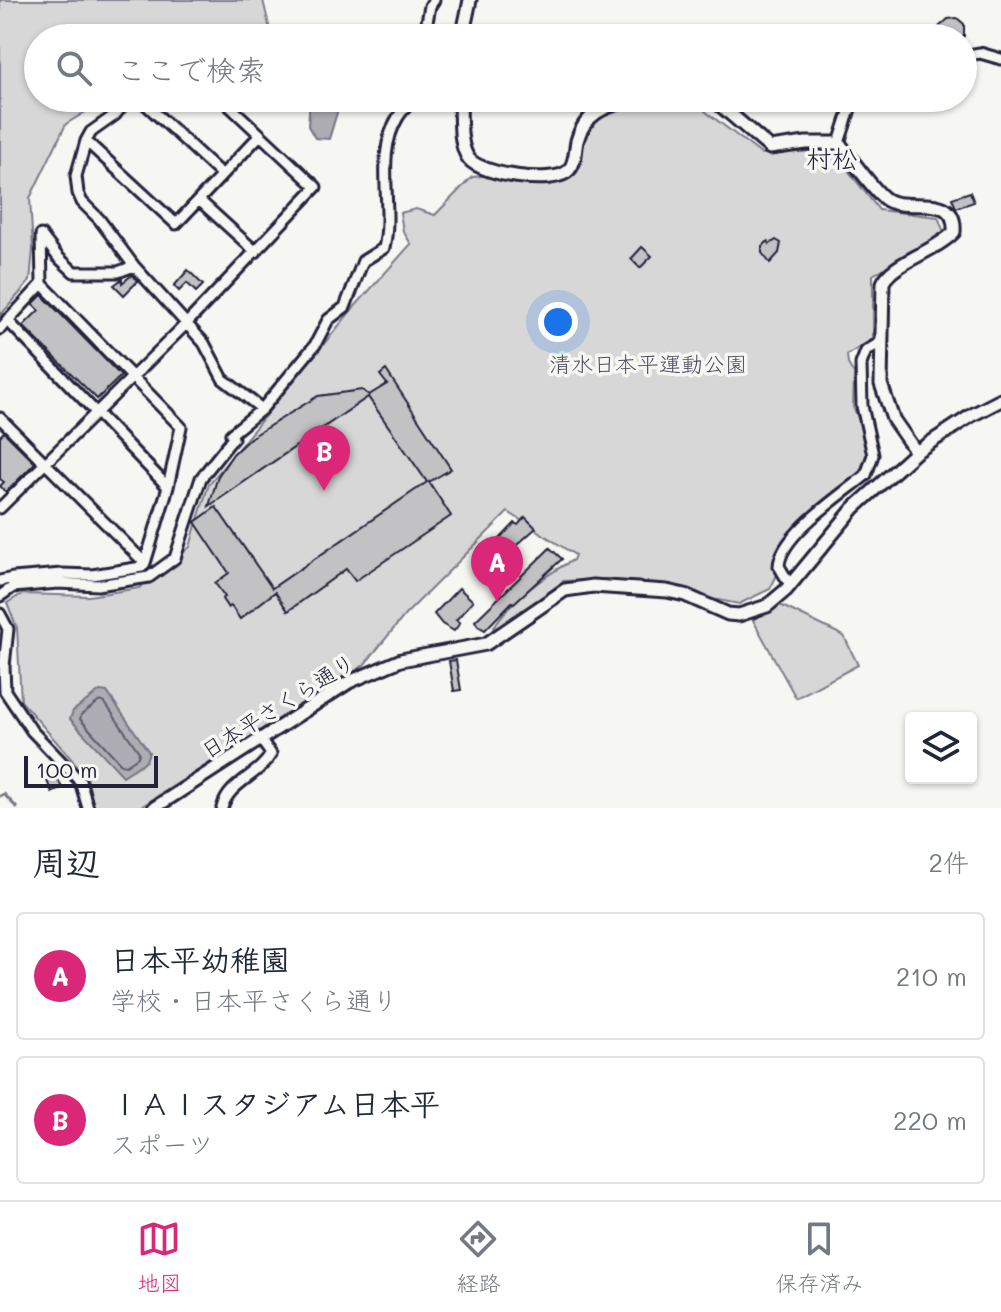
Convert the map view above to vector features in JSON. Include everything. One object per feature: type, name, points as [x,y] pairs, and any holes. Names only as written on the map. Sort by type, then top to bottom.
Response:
[{"type":"street","points":[[427,24],[434,0]]},
{"type":"street","points":[[465,24],[470,0]]},
{"type":"street","points":[[977,54],[1001,59]]},
{"type":"street","points":[[117,112],[91,132],[86,141],[76,176],[82,202],[99,219],[134,266],[204,343],[223,379],[262,409]]},
{"type":"street","points":[[154,112],[222,175]]},
{"type":"street","points":[[1,504],[187,323],[316,187],[236,112]]},
{"type":"street","points":[[0,581],[98,585],[149,577],[175,558],[201,478],[233,438],[231,434],[262,409],[315,345],[328,320],[345,307],[363,261],[384,248],[389,212],[386,158],[398,117],[402,112]]},
{"type":"street","points":[[461,112],[465,151],[470,160],[494,171],[548,180],[570,169],[577,141],[588,118],[595,112]]},
{"type":"street","points":[[728,112],[770,148],[839,143]]},
{"type":"street","points":[[839,143],[849,112]]},
{"type":"street","points":[[86,141],[176,224],[260,135]]},
{"type":"street","points":[[839,143],[884,198],[895,204],[919,203],[943,207],[955,223],[954,232],[947,240],[902,264],[886,276],[883,283],[881,384],[887,405],[916,452]]},
{"type":"street","points":[[199,200],[256,252]]},
{"type":"street","points":[[0,596],[13,582],[62,574],[92,575],[142,567],[145,563],[168,487],[181,427],[42,284],[41,235],[74,272],[118,272],[134,266]]},
{"type":"street","points":[[0,329],[42,284]]},
{"type":"street","points":[[7,320],[168,487]]},
{"type":"street","points":[[790,585],[779,566],[783,551],[792,537],[866,475],[871,466],[872,446],[862,406],[861,364],[866,351],[881,342]]},
{"type":"street","name":"日本平さくら通り","points":[[154,808],[366,673],[401,660],[486,644],[565,590],[593,586],[667,591],[685,595],[728,614],[739,615],[767,606],[790,585],[854,508],[916,452],[1001,400]]},
{"type":"street","points":[[0,418],[145,563]]},
{"type":"street","points":[[0,614],[8,629],[5,691],[32,731],[80,781],[88,808]]},
{"type":"street","points":[[222,808],[225,797],[242,780],[264,768],[271,754],[261,740]]},
{"type":"green space","points":[[0,0],[263,0],[269,24],[24,24],[24,112],[85,112],[66,124],[30,198],[33,249],[30,281],[0,316]]},
{"type":"green space","name":"清水日本平運動公園","points":[[617,112],[706,112],[761,154],[832,150],[879,210],[938,217],[944,232],[873,275],[873,339],[847,355],[854,374],[853,407],[872,446],[859,473],[817,508],[775,564],[777,575],[770,589],[739,604],[609,579],[563,581],[516,620],[490,635],[514,602],[573,560],[575,555],[508,512],[405,615],[364,665],[139,808],[94,808],[87,777],[21,701],[17,628],[7,603],[22,594],[89,596],[139,588],[190,547],[195,522],[209,484],[350,312],[411,244],[403,231],[400,213],[416,209],[435,215],[472,177],[493,175],[552,184],[573,168],[591,122]]},
{"type":"green space","points":[[778,604],[844,636],[858,665],[796,698],[753,620]]},
{"type":"water","points":[[309,112],[337,112],[329,139],[315,138],[308,126]]},
{"type":"water","points":[[100,691],[107,692],[149,752],[146,761],[123,776],[70,719],[73,711]]},
{"type":"building","points":[[957,18],[964,24],[942,24],[948,19]]},
{"type":"building","points":[[970,192],[974,202],[956,208],[952,198]]},
{"type":"building","points":[[776,240],[781,243],[779,253],[770,263],[762,253],[762,247],[768,241],[770,244]]},
{"type":"building","points":[[642,247],[652,256],[640,268],[631,259]]},
{"type":"building","points":[[188,270],[203,285],[196,292],[187,283],[179,291],[174,286]]},
{"type":"building","points":[[132,275],[138,281],[124,295],[114,285]]},
{"type":"building","points":[[42,295],[121,376],[97,399],[23,326],[39,310],[33,304]]},
{"type":"building","points":[[386,370],[451,469],[429,482],[451,516],[355,581],[346,569],[288,611],[275,592],[240,619],[231,606],[228,608],[222,599],[225,597],[215,583],[229,573],[195,522],[216,507],[272,588],[427,482],[368,397],[209,506],[218,476],[233,454],[250,438],[318,396],[362,390],[369,395],[387,384],[380,375]]},
{"type":"building","points":[[4,432],[35,463],[6,492],[0,486],[4,482],[0,479],[0,436]]},
{"type":"building","points":[[525,517],[536,528],[508,553],[497,542]]},
{"type":"building","points":[[550,548],[562,559],[485,630],[478,626],[475,621]]},
{"type":"building","points":[[459,588],[473,601],[456,620],[460,623],[454,631],[442,624],[434,614]]},
{"type":"building","points":[[456,660],[461,690],[454,691],[449,661]]},
{"type":"building","points":[[57,777],[62,788],[52,793],[47,781]]},
{"type":"waterway","points":[[0,796],[4,794],[17,808]]},
{"type":"place","name":"ＩＡＩスタジアム日本平","points":[[324,491]]},
{"type":"place","name":"日本平幼稚園","points":[[497,602]]},
{"type":"district","name":"村松","points":[[832,159]]}]
